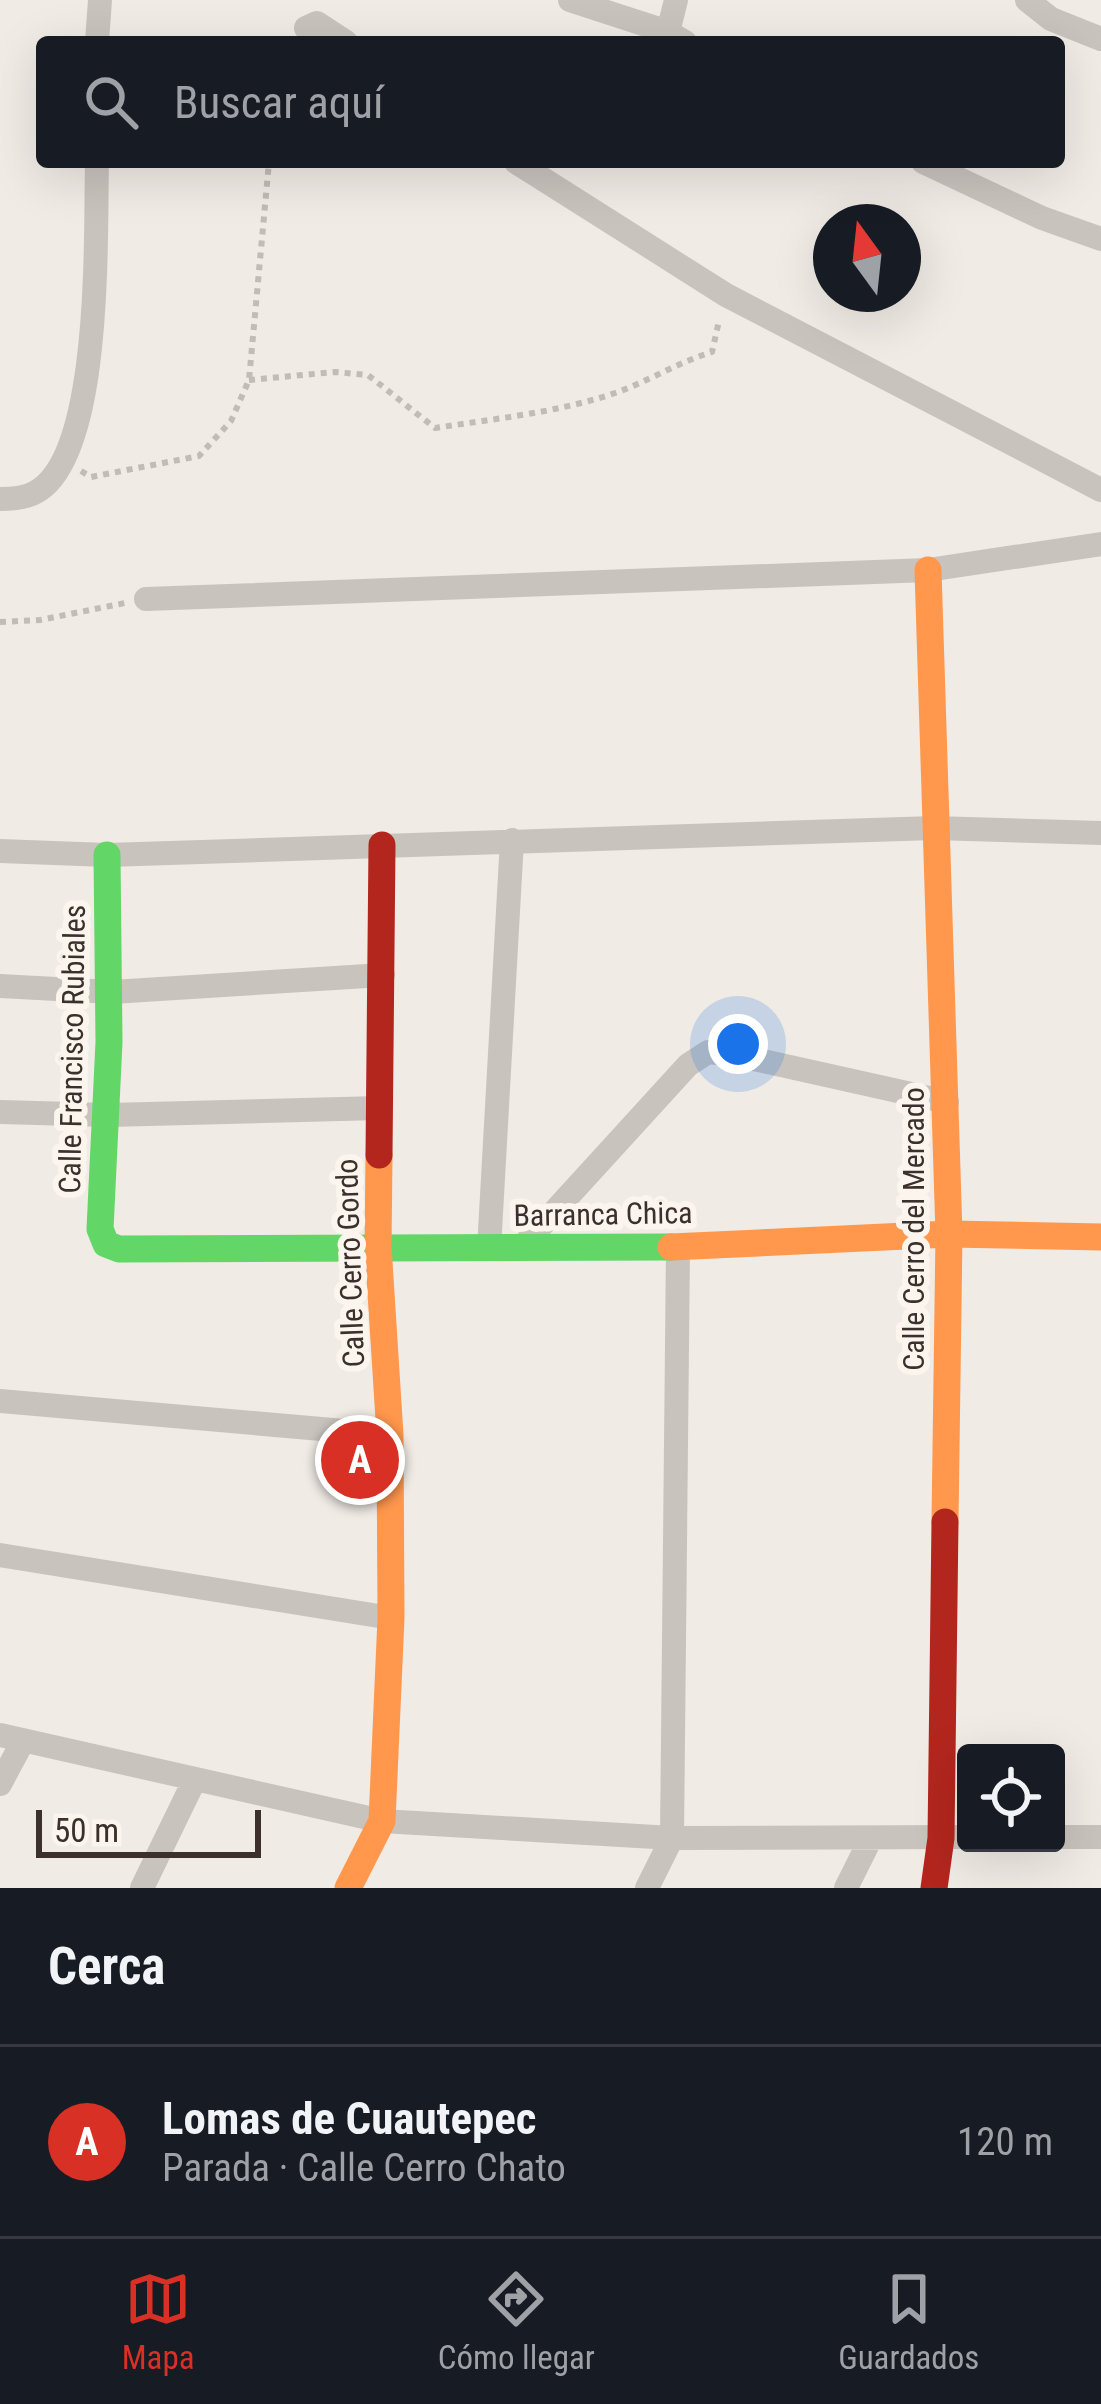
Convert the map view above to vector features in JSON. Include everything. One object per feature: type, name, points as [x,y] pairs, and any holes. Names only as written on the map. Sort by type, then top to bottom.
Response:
[{"type":"street","points":[[97,36],[100,0]]},
{"type":"street","points":[[570,0],[673,36]]},
{"type":"street","points":[[676,0],[676,36]]},
{"type":"street","points":[[1027,0],[1052,19],[1101,39]]},
{"type":"street","points":[[306,28],[317,22],[337,36]]},
{"type":"street","points":[[0,499],[34,494],[48,482],[70,448],[92,332],[97,168]]},
{"type":"street","points":[[525,168],[726,295],[1101,490]]},
{"type":"street","points":[[936,168],[1042,218],[1101,239]]},
{"type":"street","points":[[146,599],[928,570],[1101,544]]},
{"type":"street","name":"Calle Cerro del Mercado","points":[[928,570],[950,1234],[953,1838],[934,1888]]},
{"type":"street","points":[[0,851],[107,855],[934,828],[1101,833]]},
{"type":"street","points":[[489,1249],[512,839]]},
{"type":"street","name":"Calle Cerro Gordo","points":[[348,1888],[382,1821],[391,1618],[390,1436],[378,1246],[382,844]]},
{"type":"street","name":"Calle Francisco Rubiales","points":[[106,1244],[100,1229],[112,992],[107,855]]},
{"type":"street","points":[[0,986],[112,992],[382,975]]},
{"type":"street","points":[[520,1250],[688,1065],[708,1052],[947,1102]]},
{"type":"street","points":[[0,1112],[380,1108]]},
{"type":"street","name":"Barranca Chica","points":[[106,1244],[119,1249],[378,1246],[520,1250],[950,1234],[1101,1237]]},
{"type":"street","points":[[646,1888],[672,1838],[678,1247]]},
{"type":"street","points":[[0,1401],[390,1436]]},
{"type":"street","points":[[0,1555],[391,1618]]},
{"type":"street","points":[[0,1784],[11,1738],[382,1821],[672,1838],[953,1838]]},
{"type":"street","points":[[142,1888],[195,1779]]},
{"type":"street","points":[[1065,1837],[1101,1837]]},
{"type":"street","points":[[846,1888],[871,1838]]},
{"type":"path","points":[[80,471],[91,477],[199,456],[231,421],[249,380],[267,168]]},
{"type":"path","points":[[249,380],[334,372],[368,375],[435,428],[525,415],[608,395],[672,364],[712,352],[726,295]]},
{"type":"path","points":[[0,622],[40,620],[146,599]]},
{"type":"traffic: fast","points":[[107,855],[109,1042],[100,1229],[106,1244],[119,1249],[671,1247]]},
{"type":"traffic: slow","points":[[928,570],[949,1234],[945,1522]]},
{"type":"traffic: slow","points":[[348,1888],[382,1821],[391,1618],[390,1435],[378,1246],[379,1155]]},
{"type":"traffic: slow","points":[[671,1247],[949,1234],[1101,1237]]},
{"type":"traffic: jam","points":[[379,1155],[382,845]]},
{"type":"traffic: jam","points":[[934,1888],[941,1838],[945,1522]]},
{"type":"place","name":"Lomas de Cuautepec","points":[[360,1460]]}]
